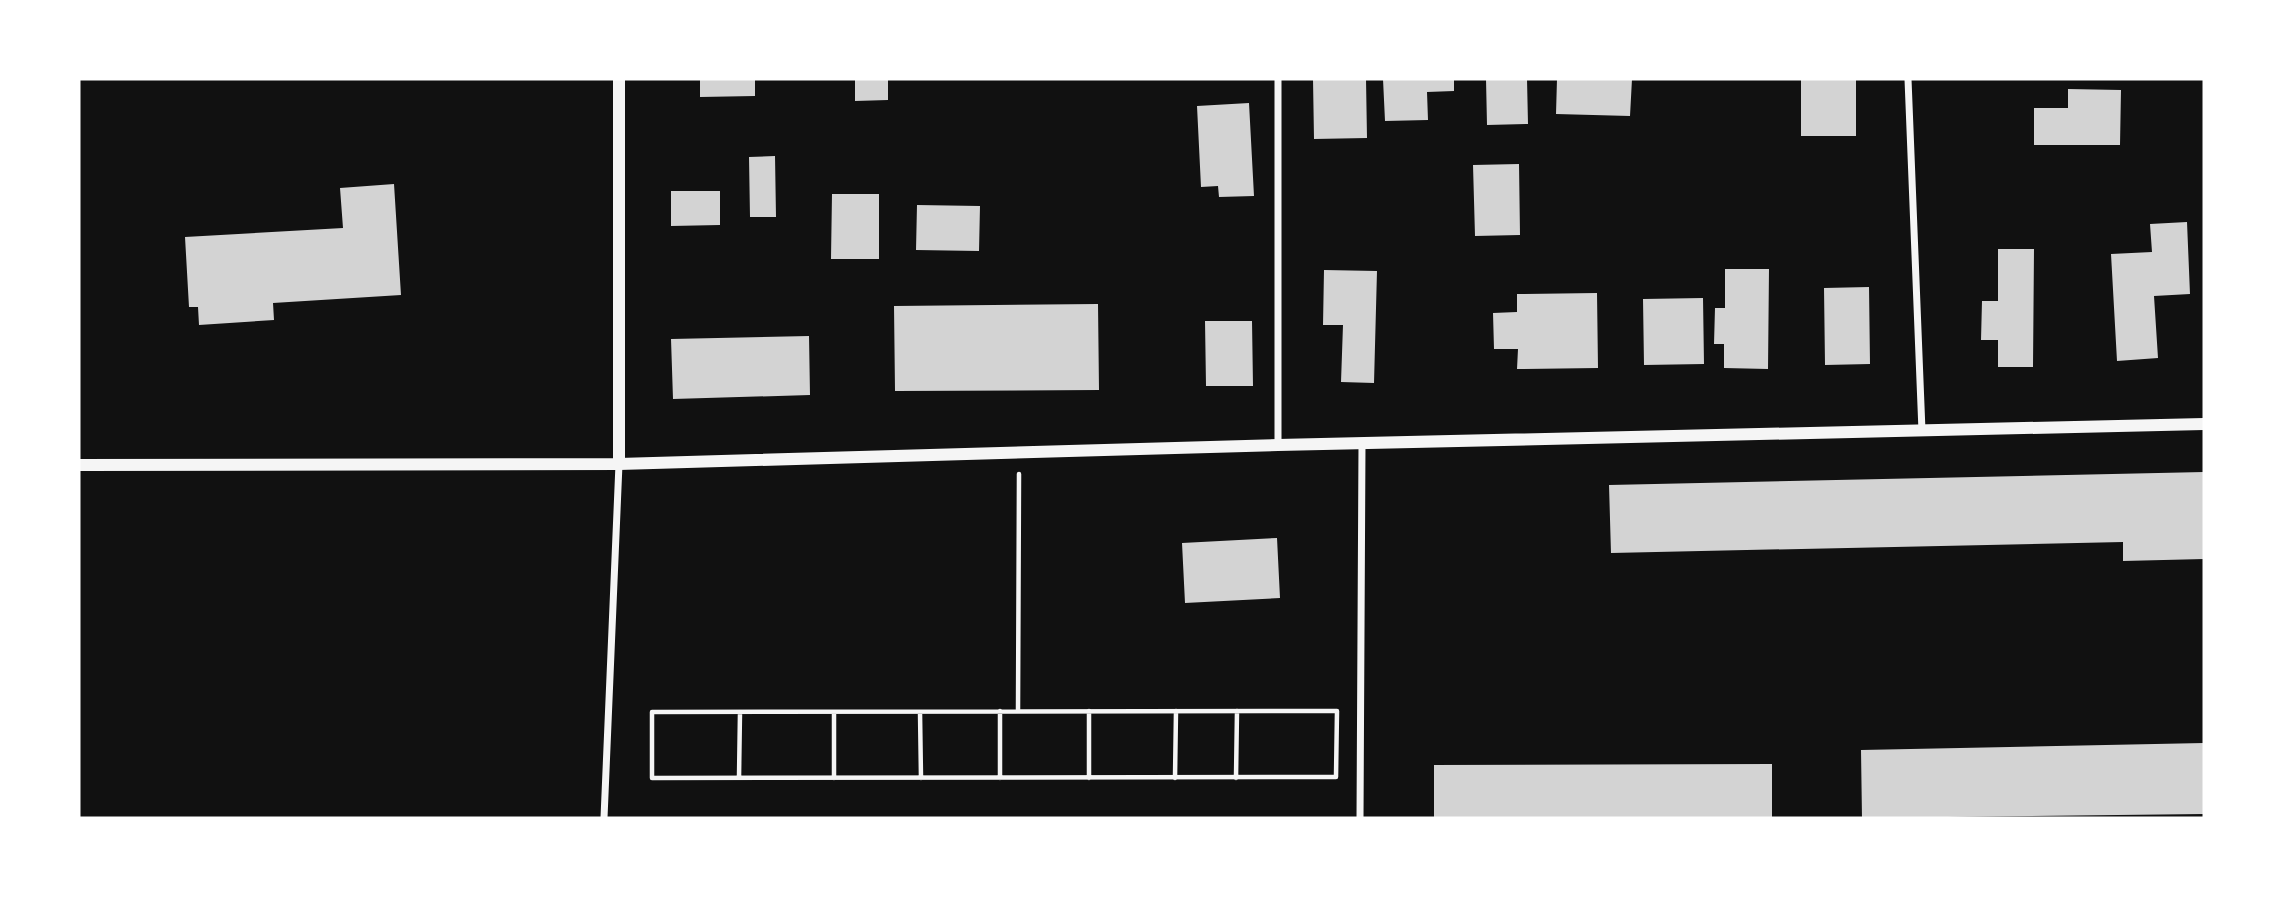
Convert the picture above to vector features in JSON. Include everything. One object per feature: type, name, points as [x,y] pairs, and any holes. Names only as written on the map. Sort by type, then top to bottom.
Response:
[{"type":"street","points":[[604,818],[620,464],[619,79]]},
{"type":"street","points":[[1278,79],[1278,445]]},
{"type":"street","points":[[1908,79],[1922,431]]},
{"type":"street","points":[[79,465],[620,464],[1278,445],[2204,424]]},
{"type":"street","points":[[1360,818],[1362,444]]},
{"type":"path","points":[[1018,453],[1018,711]]},
{"type":"path","points":[[1088,778],[1089,711]]},
{"type":"path","points":[[1089,711],[1337,711],[1336,777],[652,778],[652,712],[1089,711]]},
{"type":"path","points":[[1175,778],[1176,711]]},
{"type":"path","points":[[1236,778],[1237,711]]},
{"type":"path","points":[[739,778],[740,712]]},
{"type":"path","points":[[834,712],[834,778]]},
{"type":"path","points":[[920,712],[921,778]]},
{"type":"path","points":[[1000,712],[1000,778]]},
{"type":"building","points":[[700,79],[755,79],[755,96],[700,97]]},
{"type":"building","points":[[855,79],[888,79],[888,100],[855,101]]},
{"type":"building","points":[[1313,79],[1366,79],[1367,138],[1314,139]]},
{"type":"building","points":[[1383,79],[1454,79],[1454,91],[1427,92],[1428,120],[1385,121]]},
{"type":"building","points":[[1486,79],[1527,79],[1528,124],[1487,125]]},
{"type":"building","points":[[1557,79],[1632,79],[1630,116],[1556,114]]},
{"type":"building","points":[[1801,79],[1856,79],[1856,136],[1801,136]]},
{"type":"building","points":[[2068,89],[2121,90],[2120,145],[2034,145],[2034,108],[2068,108]]},
{"type":"building","points":[[1249,103],[1254,196],[1219,197],[1218,186],[1201,187],[1197,106]]},
{"type":"building","points":[[775,156],[776,217],[750,217],[749,157]]},
{"type":"building","points":[[1519,164],[1520,235],[1475,236],[1473,165]]},
{"type":"building","points":[[394,184],[401,295],[273,303],[274,320],[199,325],[198,307],[189,307],[185,237],[343,228],[340,188]]},
{"type":"building","points":[[671,191],[720,191],[720,225],[671,226]]},
{"type":"building","points":[[832,194],[879,194],[879,259],[831,259]]},
{"type":"building","points":[[917,205],[980,206],[979,251],[916,250]]},
{"type":"building","points":[[2187,222],[2190,294],[2154,296],[2158,358],[2117,361],[2111,254],[2152,252],[2150,224]]},
{"type":"building","points":[[1998,249],[2034,249],[2033,367],[1998,367],[1998,340],[1981,340],[1982,301],[1998,301]]},
{"type":"building","points":[[1725,269],[1769,269],[1768,369],[1724,368],[1724,344],[1714,344],[1715,308],[1725,308]]},
{"type":"building","points":[[1324,270],[1377,271],[1374,383],[1341,382],[1343,325],[1323,325]]},
{"type":"building","points":[[1869,287],[1870,364],[1825,365],[1824,288]]},
{"type":"building","points":[[1597,293],[1598,368],[1517,369],[1518,349],[1494,349],[1493,313],[1517,312],[1517,294]]},
{"type":"building","points":[[1703,298],[1704,364],[1644,365],[1643,299]]},
{"type":"building","points":[[1098,304],[1099,390],[895,391],[894,306]]},
{"type":"building","points":[[1205,321],[1252,321],[1253,386],[1206,386]]},
{"type":"building","points":[[809,336],[810,395],[673,399],[671,339]]},
{"type":"building","points":[[2204,472],[2204,559],[2123,561],[2123,542],[1611,553],[1609,485]]},
{"type":"building","points":[[1277,538],[1280,598],[1185,603],[1182,543]]},
{"type":"building","points":[[2204,743],[2204,814],[1862,818],[1861,750]]},
{"type":"building","points":[[1772,764],[1772,818],[1434,818],[1434,765]]}]
